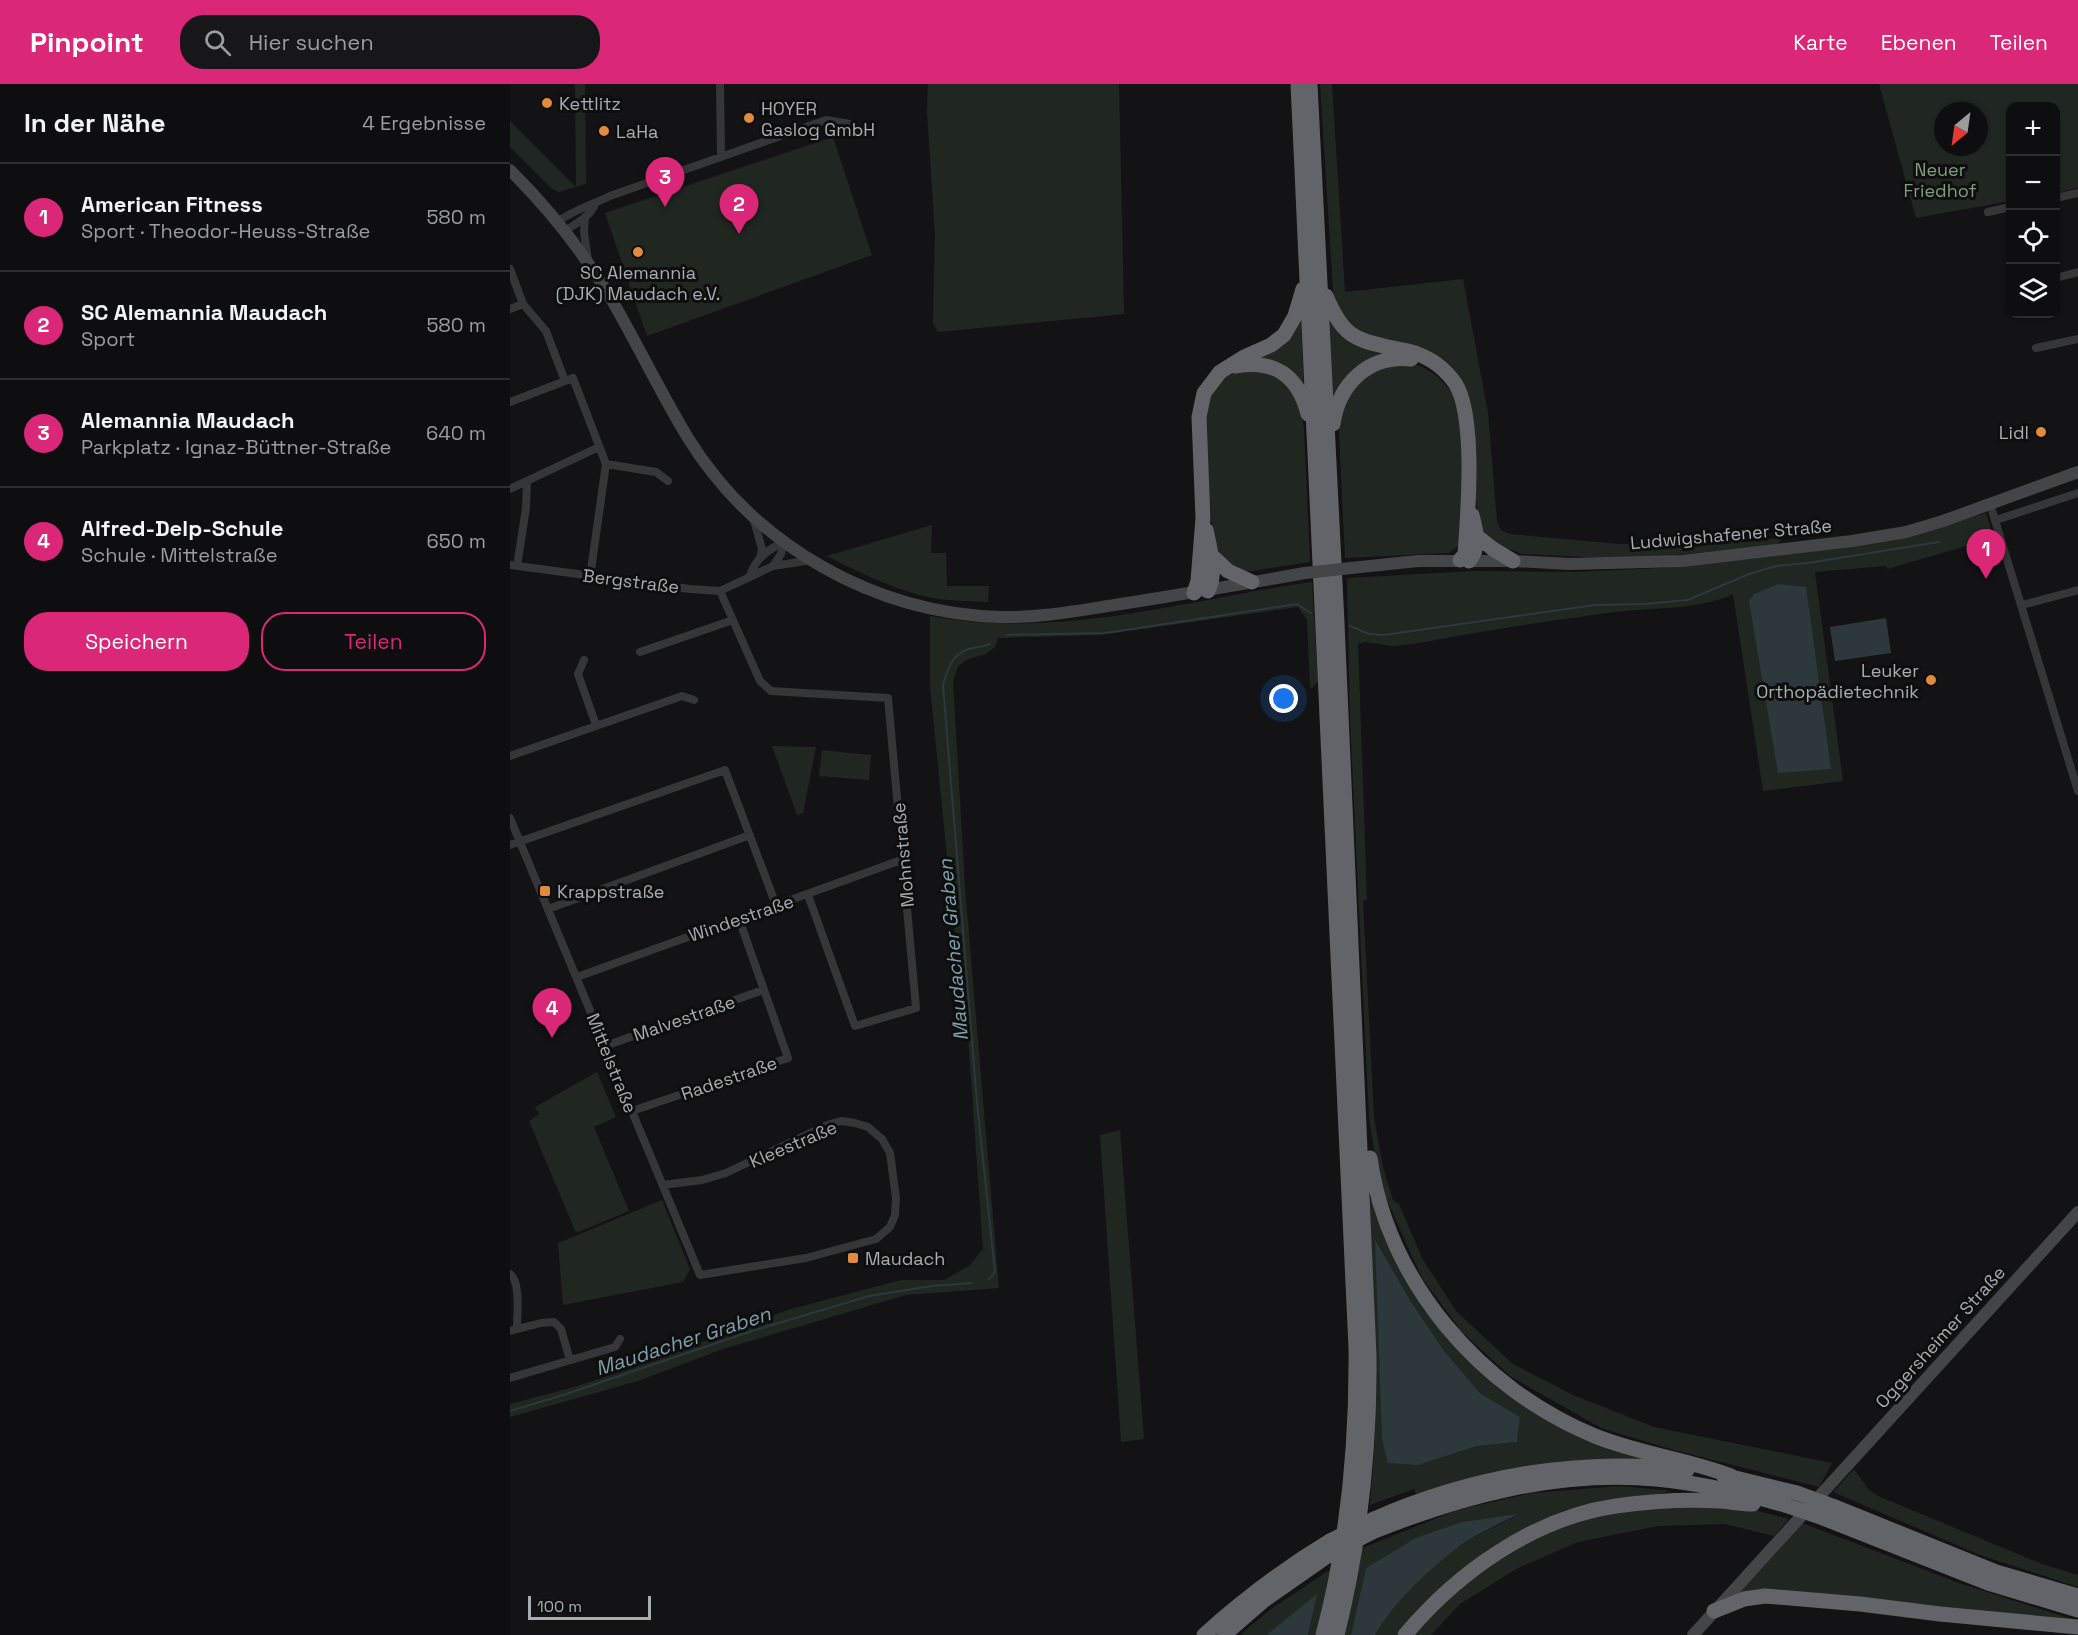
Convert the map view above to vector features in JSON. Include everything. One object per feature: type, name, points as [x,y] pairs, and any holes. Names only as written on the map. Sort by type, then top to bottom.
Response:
[{"type":"highway","points":[[1298,84],[1306,281],[1322,449],[1358,1079],[1370,1404],[1362,1510],[1337,1635]]},
{"type":"highway","points":[[1310,84],[1321,284],[1322,449],[1356,1403],[1354,1456],[1342,1546],[1323,1635]]},
{"type":"highway","points":[[1203,518],[1212,582],[1200,588],[1203,518],[1199,417],[1201,404],[1209,384],[1226,368],[1271,345],[1284,335],[1295,316],[1306,281]]},
{"type":"highway","points":[[1321,284],[1342,327],[1354,337],[1370,344],[1415,353],[1442,368],[1455,383],[1466,412],[1469,503],[1465,558],[1474,554],[1478,537],[1469,503]]},
{"type":"highway","points":[[1322,449],[1335,409],[1345,390],[1358,374],[1379,362],[1397,357],[1430,361]]},
{"type":"highway","points":[[1226,368],[1245,364],[1265,365],[1288,377],[1304,400],[1322,449]]},
{"type":"highway","points":[[1478,537],[1513,561]]},
{"type":"highway","points":[[1210,555],[1228,571],[1252,582]]},
{"type":"highway","points":[[1358,1079],[1373,1178],[1390,1234],[1421,1292],[1451,1332],[1484,1366],[1518,1394],[1569,1425],[1623,1446],[1702,1465],[1731,1476],[1797,1493],[1835,1506],[1996,1572],[2078,1596]]},
{"type":"highway","points":[[1204,1635],[1248,1596],[1300,1559],[1330,1547],[1443,1492],[1533,1472],[1614,1466],[1679,1469],[1731,1476]]},
{"type":"highway","points":[[1373,1526],[1463,1500],[1523,1486],[1586,1479],[1655,1479],[1711,1487],[1785,1505],[1988,1583],[2078,1610]]},
{"type":"highway","points":[[1404,1635],[1429,1608],[1466,1575],[1503,1550],[1535,1532],[1560,1522],[1613,1506],[1660,1502],[1711,1501],[1785,1505]]},
{"type":"highway","points":[[1224,1635],[1330,1547]]},
{"type":"highway","points":[[1714,1611],[1744,1599],[1765,1596],[2078,1627]]},
{"type":"street","points":[[720,84],[721,157]]},
{"type":"street","points":[[561,227],[585,216],[595,204],[609,196],[826,120],[850,124]]},
{"type":"street","name":"Ludwigshafener Straße","points":[[510,170],[561,227],[588,263],[610,297],[689,440],[725,488],[753,517],[784,542],[812,560],[869,590],[930,608],[972,615],[1029,616],[1076,611],[1200,588],[1305,573],[1418,561],[1465,558],[1570,564],[1712,558],[1906,532],[2078,472]]},
{"type":"street","points":[[2060,197],[2078,193]]},
{"type":"street","points":[[561,227],[569,213],[589,203],[595,204]]},
{"type":"street","points":[[1988,212],[2006,208]]},
{"type":"street","points":[[585,216],[584,238],[588,263]]},
{"type":"street","points":[[510,269],[523,304],[546,331],[606,464],[590,577]]},
{"type":"street","points":[[2060,277],[2078,272]]},
{"type":"street","points":[[510,309],[523,304]]},
{"type":"street","points":[[2036,348],[2078,339]]},
{"type":"street","points":[[510,402],[569,380]]},
{"type":"street","points":[[510,489],[599,447]]},
{"type":"street","points":[[606,464],[656,471],[668,481]]},
{"type":"street","points":[[513,566],[526,508],[527,481]]},
{"type":"street","points":[[1996,520],[2078,493]]},
{"type":"street","points":[[1990,504],[2074,763],[2078,791]]},
{"type":"street","points":[[753,517],[762,549],[760,559]]},
{"type":"street","points":[[750,576],[760,559],[772,547],[784,542]]},
{"type":"street","points":[[773,566],[781,554],[784,542]]},
{"type":"street","points":[[720,591],[773,566],[812,560]]},
{"type":"street","name":"Bergstraße","points":[[513,566],[720,591]]},
{"type":"street","points":[[2022,605],[2078,590]]},
{"type":"street","name":"Mohnstraße","points":[[720,591],[760,681],[771,691],[888,698],[916,1008],[855,1026],[808,895]]},
{"type":"street","points":[[639,652],[733,620]]},
{"type":"street","points":[[584,660],[578,674],[596,725]]},
{"type":"street","points":[[510,756],[682,696],[694,700]]},
{"type":"street","points":[[510,846],[725,770],[776,905]]},
{"type":"street","name":"Mittelstraße","points":[[510,818],[700,1275]]},
{"type":"street","points":[[548,909],[750,835]]},
{"type":"street","name":"Windestraße","points":[[577,977],[904,859]]},
{"type":"street","name":"Radestraße","points":[[632,1111],[788,1058],[739,919]]},
{"type":"street","name":"Malvestraße","points":[[605,1046],[763,990]]},
{"type":"street","name":"Kleestraße","points":[[663,1185],[702,1180],[726,1173],[827,1125],[841,1121],[868,1127],[887,1146],[892,1162],[896,1208],[893,1221],[884,1234],[876,1239],[806,1258],[700,1275]]},
{"type":"street","name":"Oggersheimer Straße","points":[[1693,1635],[2078,1212]]},
{"type":"street","points":[[510,1274],[514,1276],[517,1286],[514,1330],[549,1322],[559,1324],[570,1360]]},
{"type":"street","points":[[510,1378],[615,1347],[620,1339]]},
{"type":"green space","points":[[575,84],[585,84],[586,184],[576,187]]},
{"type":"green space","points":[[928,84],[1119,84],[1124,314],[938,332],[933,323],[935,234],[927,113]]},
{"type":"green space","points":[[1320,84],[1332,84],[1345,292],[1463,279],[1488,413],[1497,521],[1501,530],[1510,534],[1619,544],[1782,538],[1777,545],[1656,557],[1585,557],[1522,554],[1493,543],[1482,531],[1473,486],[1460,379],[1354,332],[1334,305]]},
{"type":"green space","name":"Neuer Friedhof","points":[[1879,84],[2078,84],[2078,188],[2060,192],[2060,102],[2006,102],[2006,202],[1916,218]]},
{"type":"green space","points":[[510,121],[576,187],[559,192],[551,188],[510,147]]},
{"type":"green space","points":[[833,137],[872,255],[647,336],[605,213]]},
{"type":"green space","points":[[1328,311],[1341,332],[1412,356],[1386,356],[1333,406]]},
{"type":"green space","points":[[1301,315],[1304,391],[1262,361],[1259,355]]},
{"type":"green space","points":[[1407,363],[1423,367],[1437,376],[1451,391],[1460,415],[1463,502],[1461,539],[1457,547],[1449,553],[1345,558],[1338,413],[1343,398],[1371,369]]},
{"type":"green space","points":[[1243,369],[1275,372],[1299,398],[1304,429],[1310,562],[1245,572],[1229,565],[1217,550],[1212,528],[1205,421],[1209,399],[1215,387],[1225,377]]},
{"type":"green space","points":[[1986,513],[1994,538],[1887,569],[1886,566],[1815,572],[1843,781],[1763,791],[1733,594],[1690,606],[1590,615],[1414,644],[1393,646],[1365,642],[1358,644],[1367,900],[1363,901],[1374,1118],[1383,1167],[1393,1200],[1399,1204],[1422,1258],[1456,1311],[1513,1364],[1573,1395],[1654,1427],[1832,1463],[1819,1487],[1670,1449],[1601,1428],[1510,1376],[1462,1332],[1422,1278],[1385,1196],[1376,1162],[1369,1118],[1350,720],[1347,578],[1474,571],[1577,572],[1678,567],[1841,548],[1939,527]]},
{"type":"green space","points":[[932,525],[931,553],[946,553],[947,586],[989,586],[988,602],[946,600],[918,595],[852,569],[827,556]]},
{"type":"green space","points":[[1312,582],[1318,682],[1310,689],[1307,620],[1298,607],[1100,635],[998,638],[995,647],[986,654],[968,659],[958,666],[953,681],[965,887],[999,1288],[906,1295],[723,1349],[638,1381],[510,1417],[510,1404],[633,1368],[787,1310],[901,1280],[944,1280],[969,1266],[983,1249],[965,994],[953,917],[930,686],[930,616],[979,622],[1075,621]]},
{"type":"green space","points":[[772,746],[816,747],[803,813],[797,815]]},
{"type":"green space","points":[[822,750],[871,755],[869,780],[819,776]]},
{"type":"green space","points":[[597,1072],[616,1117],[594,1127],[629,1211],[576,1233],[529,1121],[539,1114],[535,1107]]},
{"type":"green space","points":[[1120,1130],[1144,1439],[1121,1442],[1100,1135]]},
{"type":"green space","points":[[1368,1197],[1376,1205],[1414,1289],[1455,1348],[1498,1385],[1558,1427],[1657,1460],[1580,1460],[1506,1470],[1416,1494],[1414,1489],[1370,1505],[1375,1439]],"holes":[[[1376,1240],[1410,1300],[1445,1352],[1480,1393],[1520,1417],[1517,1442],[1477,1446],[1418,1465],[1382,1439]]]},
{"type":"green space","points":[[662,1200],[690,1269],[683,1282],[563,1305],[558,1243]]},
{"type":"green space","points":[[1854,1469],[1868,1489],[1878,1496],[2042,1564],[2078,1575],[2078,1587],[1980,1555],[1833,1492]]},
{"type":"green space","points":[[1620,1486],[1673,1491],[1583,1510],[1519,1532],[1498,1543],[1439,1590],[1397,1635],[1375,1635],[1403,1598],[1438,1563],[1469,1540],[1516,1515],[1462,1522],[1366,1568],[1351,1635],[1341,1635],[1362,1548],[1457,1510],[1532,1493]]},
{"type":"green space","points":[[1654,1506],[1751,1509],[1789,1519],[1774,1536],[1724,1524],[1658,1526],[1578,1542],[1518,1568],[1460,1604],[1431,1635],[1411,1635],[1438,1603],[1493,1564],[1545,1533],[1599,1515]]},
{"type":"green space","points":[[1802,1523],[1959,1583],[2075,1620],[1733,1597]]},
{"type":"green space","points":[[1331,1569],[1316,1635],[1308,1635],[1316,1595],[1266,1635],[1240,1635],[1271,1609]]},
{"type":"shaded area","points":[[1778,584],[1806,587],[1831,769],[1778,773],[1749,601],[1754,594]]},
{"type":"shaded area","points":[[1886,618],[1891,653],[1835,661],[1830,627]]},
{"type":"shaded area","points":[[1375,1239],[1410,1300],[1445,1352],[1480,1393],[1520,1417],[1517,1442],[1477,1446],[1418,1465],[1388,1463],[1382,1439]]},
{"type":"shaded area","points":[[1518,1514],[1461,1545],[1437,1565],[1403,1598],[1375,1635],[1351,1635],[1366,1568],[1416,1538],[1462,1522]]},
{"type":"shaded area","points":[[1317,1594],[1308,1635],[1266,1635]]},
{"type":"waterway","points":[[1350,626],[1369,634],[1384,635],[1595,605],[1688,600],[1749,574],[1776,566],[1939,542]]},
{"type":"waterway","points":[[1007,635],[1106,633],[1297,604],[1311,613]]},
{"type":"waterway","name":"Maudacher Graben","points":[[989,1279],[995,1272],[977,1103],[943,685],[948,669],[957,656],[969,649],[990,644]]},
{"type":"waterway","name":"Maudacher Graben","points":[[510,1411],[752,1331],[869,1296],[932,1286],[972,1283]]},
{"type":"place","name":"Kettlitz","points":[[547,103]]},
{"type":"place","name":"HOYER Gaslog GmbH","points":[[749,118]]},
{"type":"place","name":"LaHa","points":[[604,131]]},
{"type":"place","name":"Alemannia Maudach","points":[[665,207]]},
{"type":"place","name":"SC Alemannia Maudach","points":[[739,234]]},
{"type":"place","name":"SC Alemannia (DJK) Maudach e.V.","points":[[638,252]]},
{"type":"place","name":"Lidl","points":[[2041,432]]},
{"type":"place","name":"American Fitness","points":[[1986,579]]},
{"type":"place","name":"Leuker Orthopädietechnik","points":[[1931,680]]},
{"type":"place","name":"Krappstraße","points":[[545,891]]},
{"type":"place","name":"Alfred-Delp-Schule","points":[[552,1038]]},
{"type":"place","name":"Maudach","points":[[853,1258]]}]
